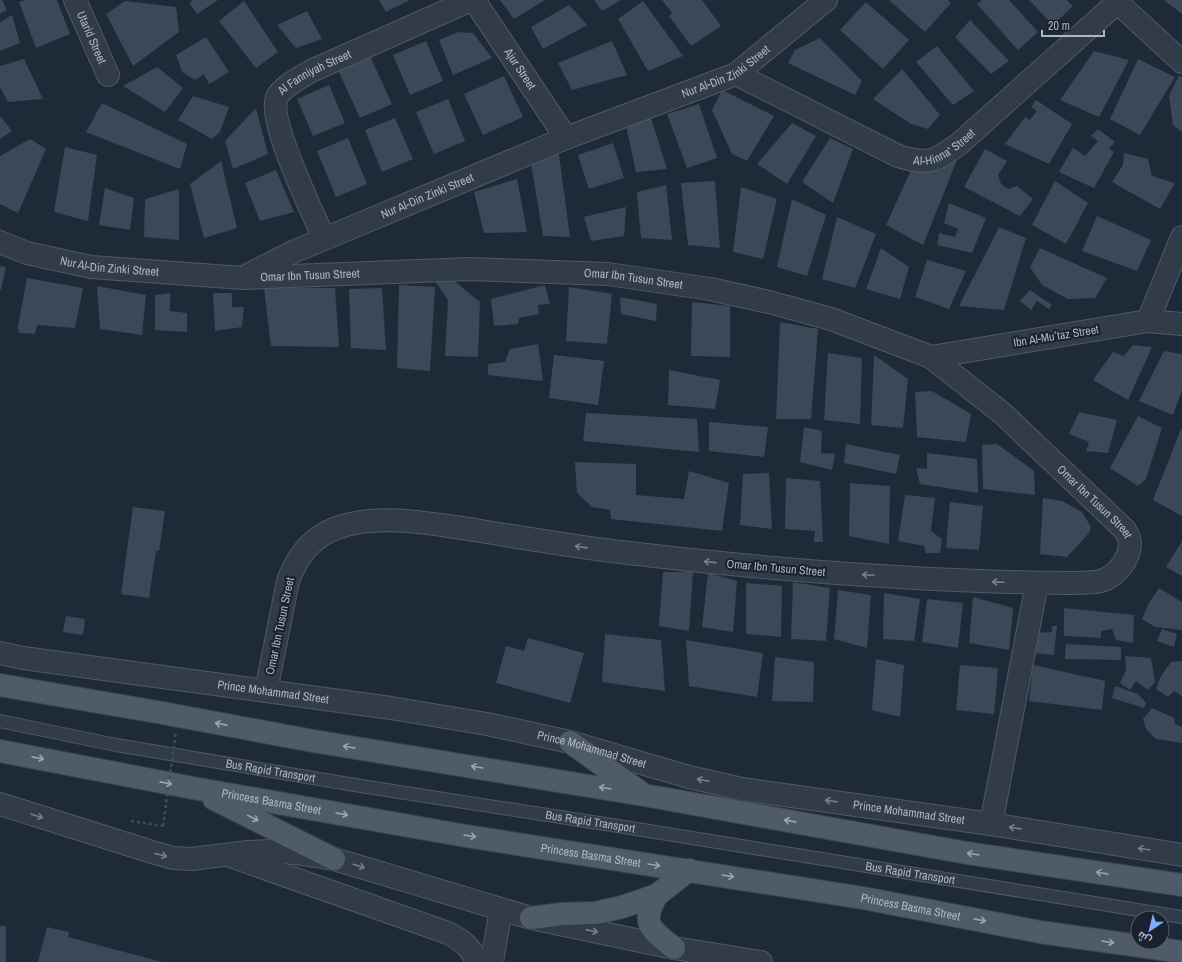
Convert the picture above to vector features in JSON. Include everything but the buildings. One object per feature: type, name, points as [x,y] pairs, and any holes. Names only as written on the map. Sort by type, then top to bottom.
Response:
[{"type":"main road","points":[[0,685],[313,741],[644,795],[968,853],[1182,885]]},
{"type":"main road","points":[[570,742],[644,795]]},
{"type":"main road","name":"Princess Basma Street","points":[[0,751],[194,788],[466,836],[863,898],[1040,932],[1182,952]]},
{"type":"main road","points":[[194,788],[334,859]]},
{"type":"main road","points":[[531,918],[562,914],[595,913],[622,907],[657,895],[689,870]]},
{"type":"main road","points":[[657,895],[650,906],[648,914],[649,922],[654,932],[674,948]]},
{"type":"street","name":"Utarid Street","points":[[75,0],[108,75]]},
{"type":"street","name":"Al Fanniyah Street","points":[[324,238],[283,142],[276,112],[277,97],[290,84],[311,71],[471,0]]},
{"type":"street","name":"Ajur Street","points":[[474,0],[566,138]]},
{"type":"street","name":"Nur Al-Din Zinki Street","points":[[0,242],[27,254],[91,268],[243,278],[324,238],[566,138],[736,74],[826,0]]},
{"type":"street","name":"Al-Hinna' Street","points":[[736,74],[898,156],[916,161],[932,160],[946,154],[959,144],[1119,1]]},
{"type":"street","points":[[1119,1],[1182,62]]},
{"type":"street","points":[[1148,321],[1182,237]]},
{"type":"street","name":"Omar Ibn Tusun Street","points":[[243,278],[470,269],[608,274],[710,289],[769,302],[831,319],[931,357],[1002,413],[1125,530],[1130,543],[1126,559],[1117,572],[1105,580],[1089,582],[1037,583],[846,574],[743,566],[553,543],[421,522],[395,520],[368,521],[327,531],[314,540],[302,552],[288,581],[266,691]]},
{"type":"street","name":"Ibn Al-Muʻtaz Street","points":[[931,357],[1148,321],[1182,324]]},
{"type":"street","points":[[992,824],[1037,583]]},
{"type":"street","name":"Prince Mohammad Street","points":[[0,653],[23,658],[391,708],[480,723],[570,742],[689,778],[742,789],[992,824],[1182,855]]},
{"type":"street","points":[[0,804],[173,858],[192,859],[248,852],[271,851],[334,859],[531,918],[674,948],[761,962]]},
{"type":"street","points":[[227,855],[448,933],[461,940],[472,951],[477,962]]},
{"type":"street","points":[[492,962],[501,909]]},
{"type":"lane","name":"Bus Rapid Transport","points":[[0,720],[116,745],[367,788],[618,826],[1182,917]]},
{"type":"path","points":[[128,820],[163,826],[176,730]]}]
